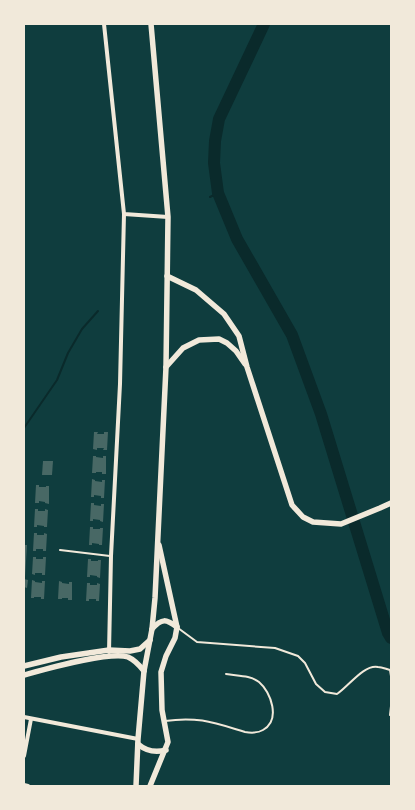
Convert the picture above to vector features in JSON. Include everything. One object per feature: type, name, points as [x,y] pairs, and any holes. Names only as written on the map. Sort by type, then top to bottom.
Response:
[{"type":"main road","points":[[136,786],[144,671],[152,629],[166,367],[168,217],[151,24]]},
{"type":"main road","points":[[167,276],[196,290],[224,314],[239,336],[247,367],[292,505],[303,517],[313,522],[341,524],[391,503]]},
{"type":"main road","points":[[166,367],[183,348],[199,340],[219,339],[227,343],[236,351],[247,367]]},
{"type":"main road","points":[[150,786],[168,742],[161,695],[161,672],[166,656],[176,638],[177,627],[158,535]]},
{"type":"main road","points":[[152,629],[158,622],[164,620],[177,627]]},
{"type":"main road","points":[[24,666],[61,657],[140,649],[150,640]]},
{"type":"main road","points":[[24,674],[109,653],[129,658],[144,671]]},
{"type":"main road","points":[[138,742],[146,750],[166,750]]},
{"type":"street","points":[[104,24],[124,214],[120,384],[111,556],[109,653]]},
{"type":"street","points":[[124,214],[168,217]]},
{"type":"street","points":[[24,717],[138,742]]},
{"type":"street","points":[[24,756],[32,719]]},
{"type":"street","points":[[24,785],[28,786]]},
{"type":"lane","points":[[60,550],[111,556]]},
{"type":"lane","points":[[177,627],[197,642],[275,648],[298,656],[304,663],[316,684],[325,692],[337,694],[344,690],[365,669],[377,666],[390,670],[391,676]]},
{"type":"lane","points":[[164,721],[176,719],[199,719],[245,732],[253,733],[263,730],[270,724],[273,714],[272,700],[264,687],[249,677],[226,674]]},
{"type":"lane","points":[[390,715],[391,706]]},
{"type":"building","points":[[94,432],[98,432],[97,434],[104,434],[104,432],[108,432],[107,450],[103,450],[104,448],[97,448],[97,450],[93,449]]},
{"type":"building","points":[[93,456],[103,458],[103,456],[106,456],[106,474],[102,474],[102,472],[92,473]]},
{"type":"building","points":[[43,461],[53,461],[52,475],[42,475]]},
{"type":"building","points":[[92,479],[102,482],[102,480],[105,480],[104,498],[94,495],[94,497],[91,497]]},
{"type":"building","points":[[36,485],[39,485],[39,487],[49,486],[49,504],[39,501],[39,503],[35,503]]},
{"type":"building","points":[[91,503],[101,506],[101,504],[104,504],[103,522],[93,519],[93,521],[90,521]]},
{"type":"building","points":[[35,509],[38,509],[38,511],[45,511],[45,509],[48,510],[47,527],[37,525],[37,527],[34,527]]},
{"type":"building","points":[[90,527],[93,527],[93,529],[103,528],[102,545],[92,543],[92,545],[89,545]]},
{"type":"building","points":[[34,533],[37,533],[37,535],[44,535],[44,533],[47,534],[46,551],[43,551],[43,549],[36,549],[36,551],[33,551]]},
{"type":"building","points":[[24,545],[27,545],[25,577],[24,577]]},
{"type":"building","points":[[33,557],[36,557],[36,559],[43,559],[43,557],[46,557],[45,575],[42,575],[42,573],[35,573],[35,575],[32,574]]},
{"type":"building","points":[[88,559],[91,559],[91,561],[101,560],[100,578],[90,575],[90,577],[87,577]]},
{"type":"building","points":[[24,579],[28,580],[27,588],[24,587]]},
{"type":"building","points":[[32,580],[42,583],[42,581],[45,581],[44,599],[41,599],[41,597],[31,598]]},
{"type":"building","points":[[59,581],[69,584],[69,582],[72,582],[72,600],[68,600],[68,598],[58,599]]},
{"type":"building","points":[[87,583],[90,583],[90,585],[97,585],[97,583],[100,584],[99,601],[96,601],[96,599],[89,599],[89,601],[86,601]]},
{"type":"waterway","points":[[264,24],[219,119],[215,141],[214,163],[218,193],[237,239],[292,335],[321,414],[388,633],[391,638]]},
{"type":"waterway","points":[[210,197],[218,193]]},
{"type":"waterway","points":[[24,428],[57,380],[68,353],[82,329],[98,311]]}]
